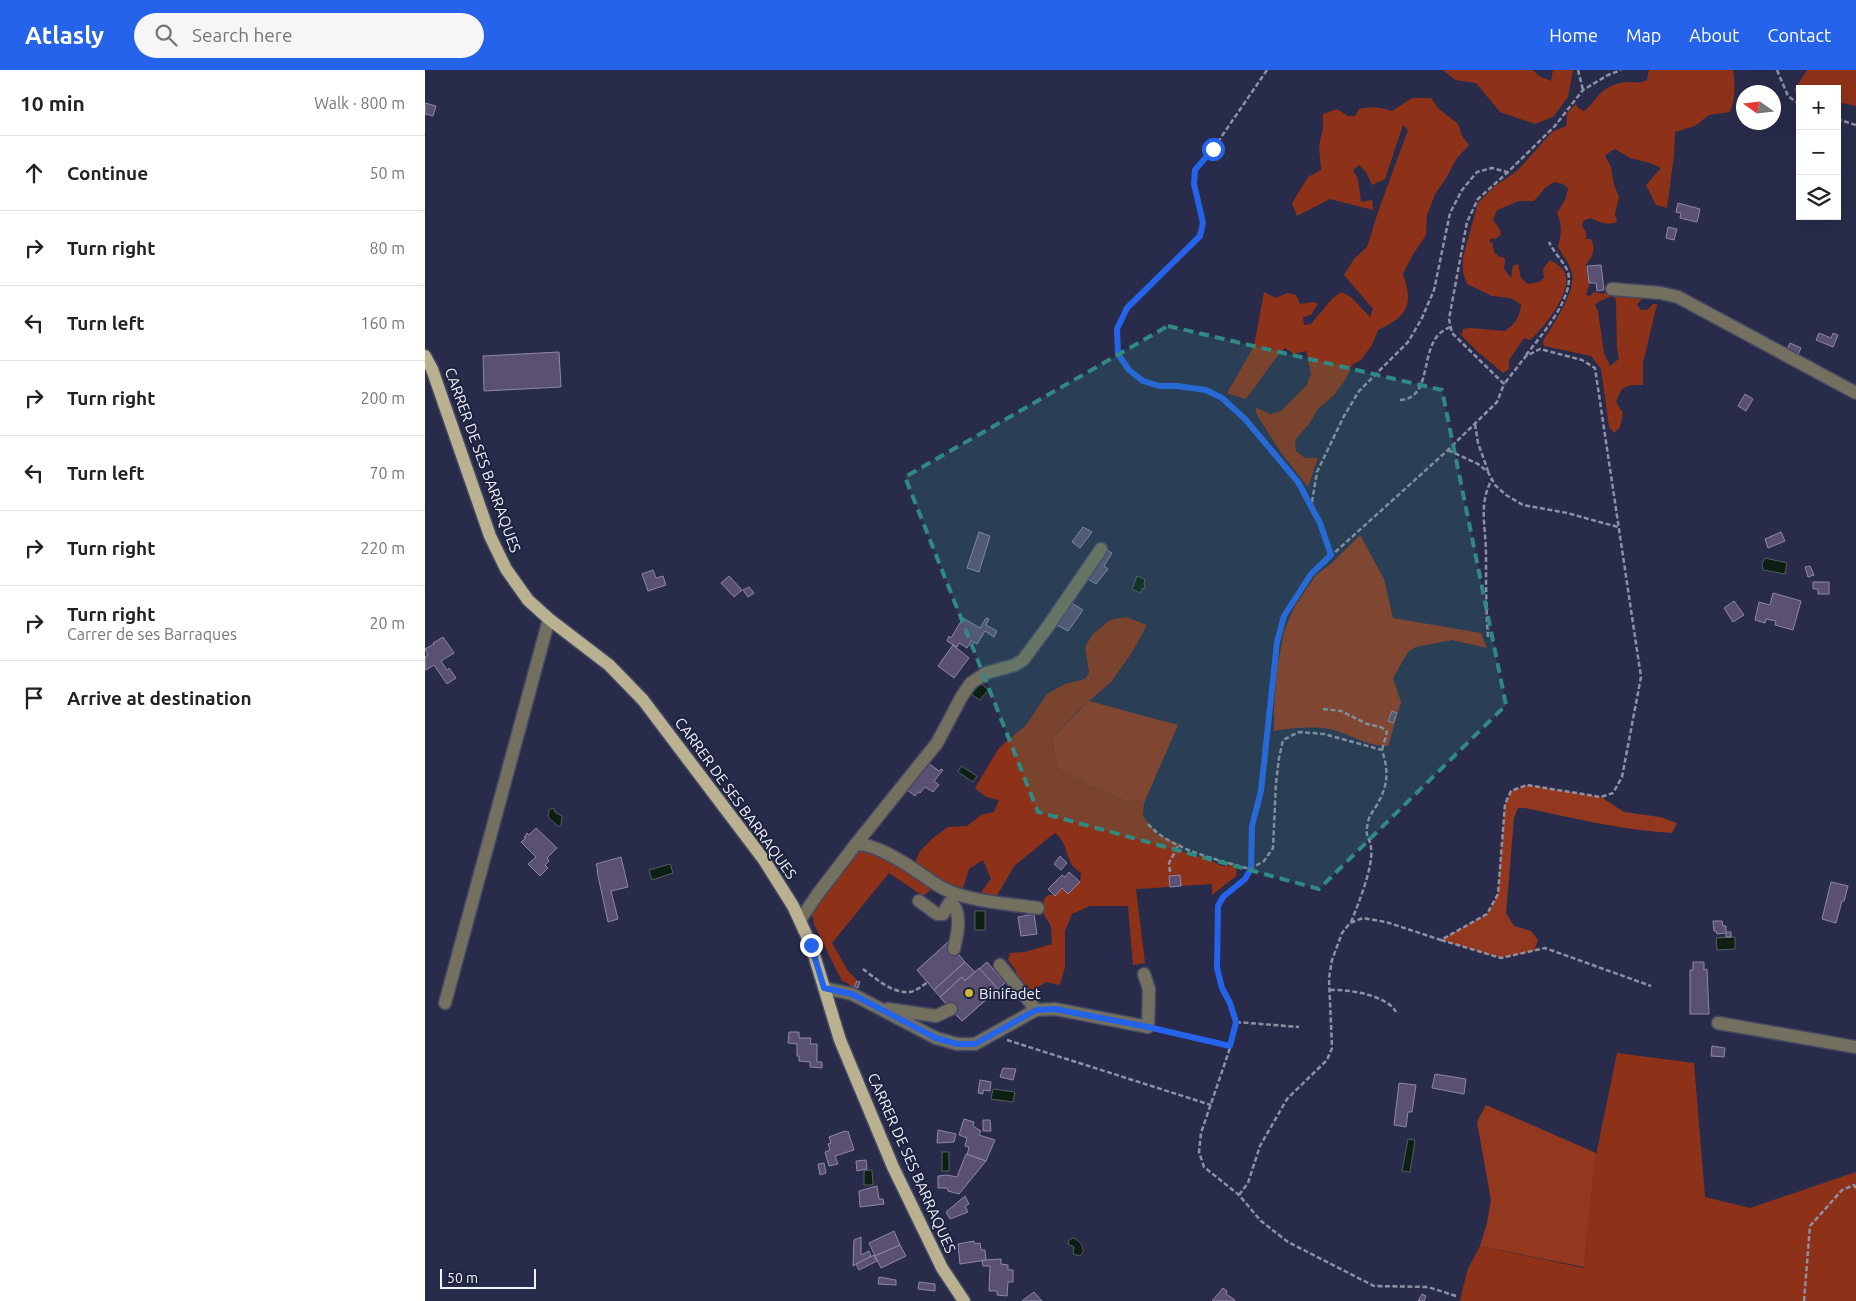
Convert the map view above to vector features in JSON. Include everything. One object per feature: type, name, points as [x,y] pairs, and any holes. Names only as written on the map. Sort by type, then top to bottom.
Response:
[{"type":"main road","name":"CARRER DE SES BARRAQUES","points":[[425,356],[432,369],[490,536],[506,569],[528,600],[549,619],[609,665],[643,700],[764,860],[793,906],[811,945],[840,1040],[893,1167],[942,1268],[964,1301]]},
{"type":"street","points":[[1612,289],[1661,293],[1679,297],[1856,393]]},
{"type":"street","points":[[800,920],[817,894],[937,743],[971,683],[986,673],[1015,665],[1023,660],[1101,549]]},
{"type":"street","points":[[445,1003],[549,619]]},
{"type":"street","points":[[856,844],[862,844],[879,850],[917,871],[937,886],[952,893],[1038,908]]},
{"type":"street","points":[[919,901],[937,914],[943,914],[949,903],[957,908],[958,919],[954,950]]},
{"type":"street","points":[[1000,965],[1036,1010]]},
{"type":"street","points":[[824,988],[852,994],[936,1038],[957,1044],[975,1044],[1036,1010],[1055,1009],[1148,1027],[1149,989],[1144,974]]},
{"type":"street","points":[[876,1007],[936,1016],[951,1009]]},
{"type":"street","points":[[1718,1023],[1856,1046]]},
{"type":"path","points":[[1267,70],[1213,149],[1195,170],[1194,184],[1203,223],[1200,236],[1127,308],[1117,329],[1118,354],[1129,370],[1143,381],[1159,386],[1177,386],[1206,390],[1222,398],[1245,419],[1298,482],[1320,523],[1331,555]]},
{"type":"path","points":[[1579,70],[1583,90]]},
{"type":"path","points":[[1504,384],[1452,333],[1449,319],[1467,222],[1477,199],[1554,127],[1583,90],[1621,70]]},
{"type":"path","points":[[1777,70],[1788,96],[1796,102]]},
{"type":"path","points":[[1841,120],[1856,125]]},
{"type":"path","points":[[1311,504],[1317,472],[1354,399],[1359,391],[1408,342],[1422,318],[1434,290],[1450,213],[1462,190],[1477,172],[1492,168],[1508,172]]},
{"type":"path","points":[[1251,869],[1252,826],[1261,791],[1277,642],[1284,616],[1311,574],[1448,450],[1497,402],[1504,384],[1556,313],[1569,283],[1567,272],[1549,242]]},
{"type":"path","points":[[1400,400],[1408,400],[1418,392],[1437,334],[1451,328]]},
{"type":"path","points":[[1441,940],[1487,914],[1498,894],[1505,804],[1511,791],[1527,785],[1601,797],[1613,793],[1622,777],[1641,677],[1595,368],[1582,360],[1540,349],[1526,356]]},
{"type":"path","points":[[1475,424],[1478,444],[1488,472],[1495,485],[1506,495],[1523,505],[1567,513],[1619,527]]},
{"type":"path","points":[[1448,450],[1478,464],[1488,472]]},
{"type":"path","points":[[1488,637],[1483,512],[1485,491],[1492,478]]},
{"type":"path","points":[[1239,1195],[1248,1183],[1260,1146],[1287,1098],[1327,1060],[1332,1048],[1329,978],[1332,960],[1341,933],[1351,923],[1359,904],[1369,867],[1371,848],[1366,834],[1368,819],[1385,786],[1387,767],[1382,750],[1387,732],[1381,727],[1367,724],[1341,711],[1323,709]]},
{"type":"path","points":[[1382,750],[1324,734],[1299,732],[1283,740],[1276,783],[1273,848],[1263,862],[1251,869],[1245,879],[1223,897],[1218,906],[1217,968],[1222,988],[1230,1003],[1236,1022],[1201,1133],[1199,1152],[1204,1167],[1239,1195],[1261,1221],[1288,1242],[1353,1277],[1374,1286],[1429,1287],[1456,1296]]},
{"type":"path","points":[[1147,824],[1157,834],[1179,844],[1211,857],[1251,869]]},
{"type":"path","points":[[1170,872],[1169,862],[1179,844]]},
{"type":"path","points":[[1351,923],[1363,918],[1386,922],[1501,958],[1545,948],[1651,986]]},
{"type":"path","points":[[863,969],[883,983],[900,991],[909,992],[928,982]]},
{"type":"path","points":[[1330,990],[1340,989],[1384,1000],[1393,1006],[1396,1012]]},
{"type":"path","points":[[1236,1022],[1299,1027]]},
{"type":"path","points":[[1148,1027],[1230,1046]]},
{"type":"path","points":[[992,1035],[1211,1105]]},
{"type":"path","points":[[1805,1301],[1811,1226],[1842,1190],[1853,1185],[1856,1188]]},
{"type":"highlighted area","points":[[1168,326],[1442,390],[1506,705],[1319,889],[1038,812],[905,477]]},
{"type":"shaded area","points":[[1443,70],[1533,70],[1539,76],[1551,81],[1553,70],[1573,70],[1568,97],[1553,117],[1535,124],[1500,112],[1476,83],[1455,80]]},
{"type":"shaded area","points":[[1649,70],[1733,70],[1735,86],[1730,112],[1709,115],[1695,126],[1675,132],[1674,156],[1667,208],[1656,205],[1646,185],[1661,168],[1630,158],[1615,149],[1605,155],[1611,167],[1614,185],[1619,197],[1615,214],[1617,222],[1607,224],[1590,218],[1583,221],[1582,226],[1586,232],[1586,239],[1591,239],[1593,246],[1592,255],[1586,264],[1589,286],[1586,295],[1590,296],[1594,292],[1604,294],[1608,290],[1612,295],[1595,305],[1598,311],[1604,353],[1610,366],[1619,359],[1616,300],[1613,296],[1616,292],[1643,297],[1637,305],[1641,310],[1647,310],[1653,304],[1657,304],[1643,363],[1643,385],[1628,386],[1620,392],[1616,402],[1623,413],[1620,427],[1614,433],[1609,427],[1601,369],[1591,356],[1544,346],[1543,341],[1558,317],[1571,287],[1571,270],[1558,246],[1561,229],[1557,213],[1566,198],[1568,188],[1563,184],[1554,182],[1545,188],[1534,201],[1519,201],[1497,210],[1493,220],[1501,234],[1497,238],[1490,239],[1490,243],[1492,242],[1494,252],[1499,257],[1505,259],[1504,269],[1511,278],[1513,266],[1518,264],[1521,278],[1528,284],[1539,282],[1544,278],[1543,269],[1550,260],[1562,268],[1566,276],[1566,284],[1560,302],[1542,328],[1530,340],[1524,338],[1509,360],[1509,369],[1503,373],[1459,333],[1462,334],[1463,329],[1470,328],[1505,331],[1516,320],[1521,304],[1510,298],[1492,296],[1467,284],[1463,272],[1463,257],[1478,203],[1495,186],[1517,171],[1552,132],[1566,126],[1567,113],[1576,104],[1578,108],[1584,111],[1605,89],[1612,86],[1624,82],[1647,80]]},
{"type":"shaded area","points":[[1807,70],[1856,70],[1856,106],[1841,103],[1841,85],[1797,85]]},
{"type":"shaded area","points":[[1412,98],[1431,98],[1438,108],[1458,124],[1462,136],[1469,145],[1457,158],[1435,194],[1427,215],[1426,235],[1403,274],[1408,294],[1406,309],[1396,320],[1378,330],[1372,345],[1361,360],[1352,365],[1346,379],[1334,395],[1318,409],[1309,424],[1295,440],[1296,451],[1305,458],[1318,458],[1308,487],[1282,454],[1257,415],[1255,407],[1270,414],[1281,411],[1306,386],[1311,374],[1306,351],[1294,354],[1285,348],[1245,399],[1227,393],[1254,346],[1264,292],[1276,298],[1287,293],[1296,295],[1300,304],[1313,302],[1318,304],[1311,315],[1303,317],[1304,325],[1311,324],[1332,299],[1341,292],[1351,297],[1370,317],[1373,309],[1344,275],[1354,259],[1367,247],[1408,130],[1403,125],[1385,179],[1372,185],[1366,172],[1359,165],[1353,170],[1358,179],[1361,202],[1372,200],[1373,210],[1330,199],[1297,216],[1292,203],[1308,177],[1321,170],[1319,146],[1323,128],[1323,114],[1337,109],[1348,116],[1355,116],[1359,109],[1372,107],[1392,111]]},
{"type":"shaded area","points":[[1360,535],[1384,579],[1393,618],[1481,633],[1487,648],[1452,640],[1416,647],[1408,652],[1393,678],[1401,702],[1388,746],[1365,742],[1329,729],[1301,728],[1274,731],[1277,669],[1284,631],[1295,606],[1316,575],[1332,563]]},
{"type":"shaded area","points":[[1765,558],[1787,563],[1785,574],[1763,570],[1762,564]]},
{"type":"shaded area","points":[[1137,576],[1145,579],[1145,588],[1140,593],[1132,589]]},
{"type":"shaded area","points":[[1126,617],[1147,625],[1131,654],[1111,682],[1079,710],[1052,738],[1057,768],[1081,782],[1112,796],[1128,801],[1140,800],[1144,803],[1143,816],[1157,834],[1179,844],[1177,848],[1194,857],[1201,856],[1222,866],[1232,865],[1237,870],[1236,876],[1212,895],[1212,884],[1181,886],[1180,876],[1169,876],[1170,887],[1136,889],[1145,963],[1133,965],[1128,906],[1090,906],[1072,914],[1065,931],[1065,967],[1060,985],[1046,982],[1038,987],[1033,994],[1027,985],[1020,982],[1015,969],[1008,960],[1010,953],[1025,952],[1052,944],[1051,926],[1042,911],[1044,899],[1048,895],[1055,895],[1062,888],[1068,894],[1080,882],[1081,873],[1071,864],[1060,837],[1055,833],[1015,865],[996,897],[981,892],[991,879],[983,860],[969,869],[963,888],[941,884],[915,863],[920,851],[948,827],[967,826],[981,815],[994,812],[999,800],[986,797],[975,788],[999,748],[1026,725],[1047,694],[1065,684],[1085,679],[1089,673],[1085,647],[1092,635],[1110,620]]},
{"type":"shaded area","points":[[981,683],[988,690],[980,700],[971,694]]},
{"type":"shaded area","points":[[1089,701],[1178,725],[1144,803],[1140,800],[1128,801],[1112,796],[1081,782],[1057,768],[1052,738]]},
{"type":"shaded area","points":[[961,766],[977,776],[973,782],[958,772]]},
{"type":"shaded area","points":[[1527,785],[1601,797],[1624,812],[1660,817],[1677,823],[1672,833],[1579,820],[1518,808],[1514,818],[1506,913],[1514,926],[1531,931],[1538,940],[1534,951],[1501,958],[1441,940],[1487,914],[1498,894],[1505,804],[1511,791]]},
{"type":"shaded area","points":[[553,808],[556,813],[562,816],[561,826],[558,826],[548,817],[549,810]]},
{"type":"shaded area","points":[[856,849],[869,849],[934,887],[923,896],[889,873],[832,943],[848,971],[857,980],[854,987],[851,988],[849,984],[842,981],[814,924],[812,914],[813,906]]},
{"type":"shaded area","points":[[670,864],[673,873],[652,880],[649,870]]},
{"type":"shaded area","points":[[975,911],[985,911],[985,930],[975,930]]},
{"type":"shaded area","points":[[1735,937],[1735,949],[1717,950],[1716,938]]},
{"type":"shaded area","points":[[1617,1053],[1694,1063],[1705,1197],[1750,1208],[1856,1172],[1856,1301],[1460,1301],[1467,1271],[1480,1246],[1584,1268],[1594,1165]]},
{"type":"shaded area","points":[[993,1089],[1015,1092],[1013,1102],[991,1099]]},
{"type":"shaded area","points":[[1486,1105],[1596,1153],[1584,1267],[1480,1246],[1491,1200],[1477,1122]]},
{"type":"shaded area","points":[[1408,1139],[1415,1140],[1410,1172],[1402,1171]]},
{"type":"shaded area","points":[[942,1152],[949,1152],[949,1171],[942,1171]]},
{"type":"shaded area","points":[[872,1170],[873,1185],[864,1185],[864,1171]]},
{"type":"shaded area","points":[[1073,1238],[1082,1245],[1083,1252],[1080,1256],[1073,1254],[1074,1247],[1068,1244],[1069,1240]]},
{"type":"building","points":[[425,103],[436,106],[433,116],[425,114]]},
{"type":"building","points":[[1678,203],[1700,209],[1697,222],[1680,218],[1681,213],[1676,212]]},
{"type":"building","points":[[1668,227],[1677,229],[1674,240],[1666,238]]},
{"type":"building","points":[[1601,265],[1604,290],[1597,291],[1596,283],[1589,283],[1587,266]]},
{"type":"building","points":[[1819,333],[1831,338],[1833,333],[1838,335],[1833,347],[1816,340]]},
{"type":"building","points":[[1790,343],[1801,348],[1797,357],[1786,352]]},
{"type":"building","points":[[559,352],[561,387],[484,391],[483,356]]},
{"type":"building","points":[[1745,394],[1753,399],[1746,411],[1738,406]]},
{"type":"building","points":[[1083,527],[1092,532],[1080,548],[1072,542]]},
{"type":"building","points":[[979,532],[990,536],[979,572],[967,568]]},
{"type":"building","points":[[1781,532],[1785,541],[1768,548],[1765,539]]},
{"type":"building","points":[[1105,549],[1112,553],[1104,566],[1108,569],[1096,584],[1086,578]]},
{"type":"building","points":[[1810,566],[1814,575],[1808,577],[1805,567]]},
{"type":"building","points":[[653,570],[656,578],[663,576],[666,585],[648,591],[642,574]]},
{"type":"building","points":[[729,576],[742,590],[734,597],[721,583]]},
{"type":"building","points":[[1813,582],[1829,582],[1829,594],[1818,594],[1818,589],[1813,589]]},
{"type":"building","points":[[749,587],[754,593],[748,597],[743,590]]},
{"type":"building","points":[[1773,593],[1801,601],[1793,630],[1775,625],[1776,621],[1766,619],[1765,623],[1755,620],[1759,602],[1770,605]]},
{"type":"building","points":[[1734,601],[1744,615],[1733,622],[1724,608]]},
{"type":"building","points":[[1070,602],[1083,610],[1068,631],[1055,624]]},
{"type":"building","points":[[963,618],[980,628],[986,618],[989,619],[986,625],[997,631],[994,637],[985,631],[977,644],[971,641],[967,648],[959,643],[957,647],[947,641],[949,636],[951,638]]},
{"type":"building","points":[[443,637],[454,653],[441,661],[456,678],[447,684],[434,665],[426,670],[425,668],[425,657],[428,655],[425,649]]},
{"type":"building","points":[[953,645],[969,658],[954,678],[938,666]]},
{"type":"building","points":[[1392,711],[1397,713],[1393,723],[1388,721]]},
{"type":"building","points":[[927,762],[939,771],[943,770],[934,781],[939,785],[933,792],[925,787],[915,796],[906,789]]},
{"type":"building","points":[[536,828],[557,848],[547,858],[549,861],[545,865],[548,868],[540,876],[528,864],[536,857],[521,842],[526,838],[524,837],[527,833],[529,835]]},
{"type":"building","points":[[1060,856],[1067,863],[1061,870],[1054,864]]},
{"type":"building","points":[[621,857],[628,887],[611,891],[618,919],[608,922],[596,864]]},
{"type":"building","points":[[1069,872],[1080,882],[1068,894],[1062,888],[1055,896],[1048,889],[1062,875],[1065,877]]},
{"type":"building","points":[[1180,875],[1181,886],[1170,887],[1169,876]]},
{"type":"building","points":[[1831,882],[1848,886],[1836,923],[1822,919]]},
{"type":"building","points":[[1034,914],[1037,934],[1021,936],[1018,917]]},
{"type":"building","points":[[1713,921],[1722,921],[1723,926],[1726,926],[1726,932],[1731,932],[1731,937],[1726,937],[1726,933],[1717,934],[1714,931]]},
{"type":"building","points":[[948,942],[965,962],[934,990],[917,970]]},
{"type":"building","points":[[965,962],[975,972],[965,981],[962,977],[940,997],[934,990]]},
{"type":"building","name":"Binifadet","points":[[987,962],[1005,983],[962,1021],[940,997],[962,977],[965,981]]},
{"type":"building","points":[[1693,962],[1704,962],[1704,970],[1707,969],[1709,1014],[1690,1014],[1690,970],[1693,970]]},
{"type":"building","name":"Binifadet","points":[[979,968],[998,989],[962,1021],[940,997],[962,977],[965,981]]},
{"type":"building","points":[[857,981],[860,982],[858,988],[854,987]]},
{"type":"building","points":[[789,1032],[799,1032],[799,1038],[811,1038],[810,1044],[817,1044],[817,1062],[822,1062],[822,1068],[810,1067],[810,1062],[799,1061],[797,1044],[788,1043]]},
{"type":"building","points":[[1712,1046],[1725,1048],[1724,1057],[1711,1056]]},
{"type":"building","points":[[1003,1068],[1016,1069],[1013,1080],[1000,1077]]},
{"type":"building","points":[[1435,1074],[1466,1079],[1464,1094],[1432,1088]]},
{"type":"building","points":[[980,1080],[991,1082],[990,1091],[983,1090],[983,1094],[978,1093]]},
{"type":"building","points":[[1399,1083],[1416,1085],[1412,1112],[1408,1112],[1406,1127],[1394,1125]]},
{"type":"building","points":[[964,1119],[974,1122],[973,1126],[981,1131],[979,1135],[995,1140],[986,1161],[967,1155],[969,1147],[965,1146],[967,1138],[959,1135]]},
{"type":"building","points":[[983,1120],[990,1120],[991,1131],[983,1131]]},
{"type":"building","points":[[938,1130],[956,1134],[954,1142],[937,1143]]},
{"type":"building","points":[[848,1131],[854,1150],[835,1156],[838,1164],[829,1166],[825,1152],[830,1150],[828,1144],[831,1143],[829,1137]]},
{"type":"building","points":[[966,1154],[986,1161],[959,1194],[948,1191],[947,1188],[938,1188],[938,1176],[957,1177]]},
{"type":"building","points":[[866,1160],[867,1169],[857,1171],[856,1161]]},
{"type":"building","points":[[824,1163],[826,1173],[820,1175],[818,1164]]},
{"type":"building","points":[[877,1186],[879,1199],[883,1199],[884,1204],[860,1207],[859,1191]]},
{"type":"building","points":[[965,1196],[969,1204],[965,1206],[968,1212],[950,1219],[946,1212]]},
{"type":"building","points":[[894,1231],[900,1245],[875,1256],[869,1243]]},
{"type":"building","points":[[861,1237],[861,1255],[869,1251],[871,1256],[853,1266],[854,1240]]},
{"type":"building","points":[[974,1241],[975,1244],[980,1243],[981,1250],[985,1250],[986,1260],[960,1264],[958,1244]]},
{"type":"building","points":[[900,1245],[906,1256],[881,1268],[875,1256]]},
{"type":"building","points":[[874,1255],[877,1261],[859,1270],[856,1264]]},
{"type":"building","points":[[1001,1259],[1001,1264],[1008,1265],[1008,1270],[1013,1270],[1013,1282],[1008,1282],[1007,1296],[997,1295],[997,1291],[989,1291],[990,1266],[983,1266],[982,1261]]},
{"type":"building","points":[[879,1277],[896,1280],[896,1285],[878,1284]]},
{"type":"building","points":[[919,1282],[935,1284],[935,1291],[918,1289]]},
{"type":"building","points":[[1223,1288],[1227,1291],[1226,1294],[1235,1300],[1212,1301]]},
{"type":"building","points":[[1034,1292],[1042,1301],[1022,1301]]},
{"type":"building","points":[[1422,1294],[1426,1296],[1424,1301],[1418,1301]]},
{"type":"place","name":"Binifadet","points":[[969,993]]},
{"type":"route","points":[[811,945],[824,988],[852,994],[936,1038],[957,1044],[975,1044],[1036,1010],[1055,1009],[1148,1027],[1230,1046],[1236,1022],[1230,1003],[1222,988],[1217,968],[1218,906],[1223,897],[1245,879],[1251,869],[1252,826],[1261,791],[1277,642],[1284,616],[1311,574],[1331,555],[1320,523],[1298,482],[1245,419],[1222,398],[1206,390],[1177,386],[1159,386],[1143,381],[1129,370],[1118,354],[1117,329],[1127,308],[1200,236],[1203,223],[1194,184],[1195,170],[1213,149]]}]
